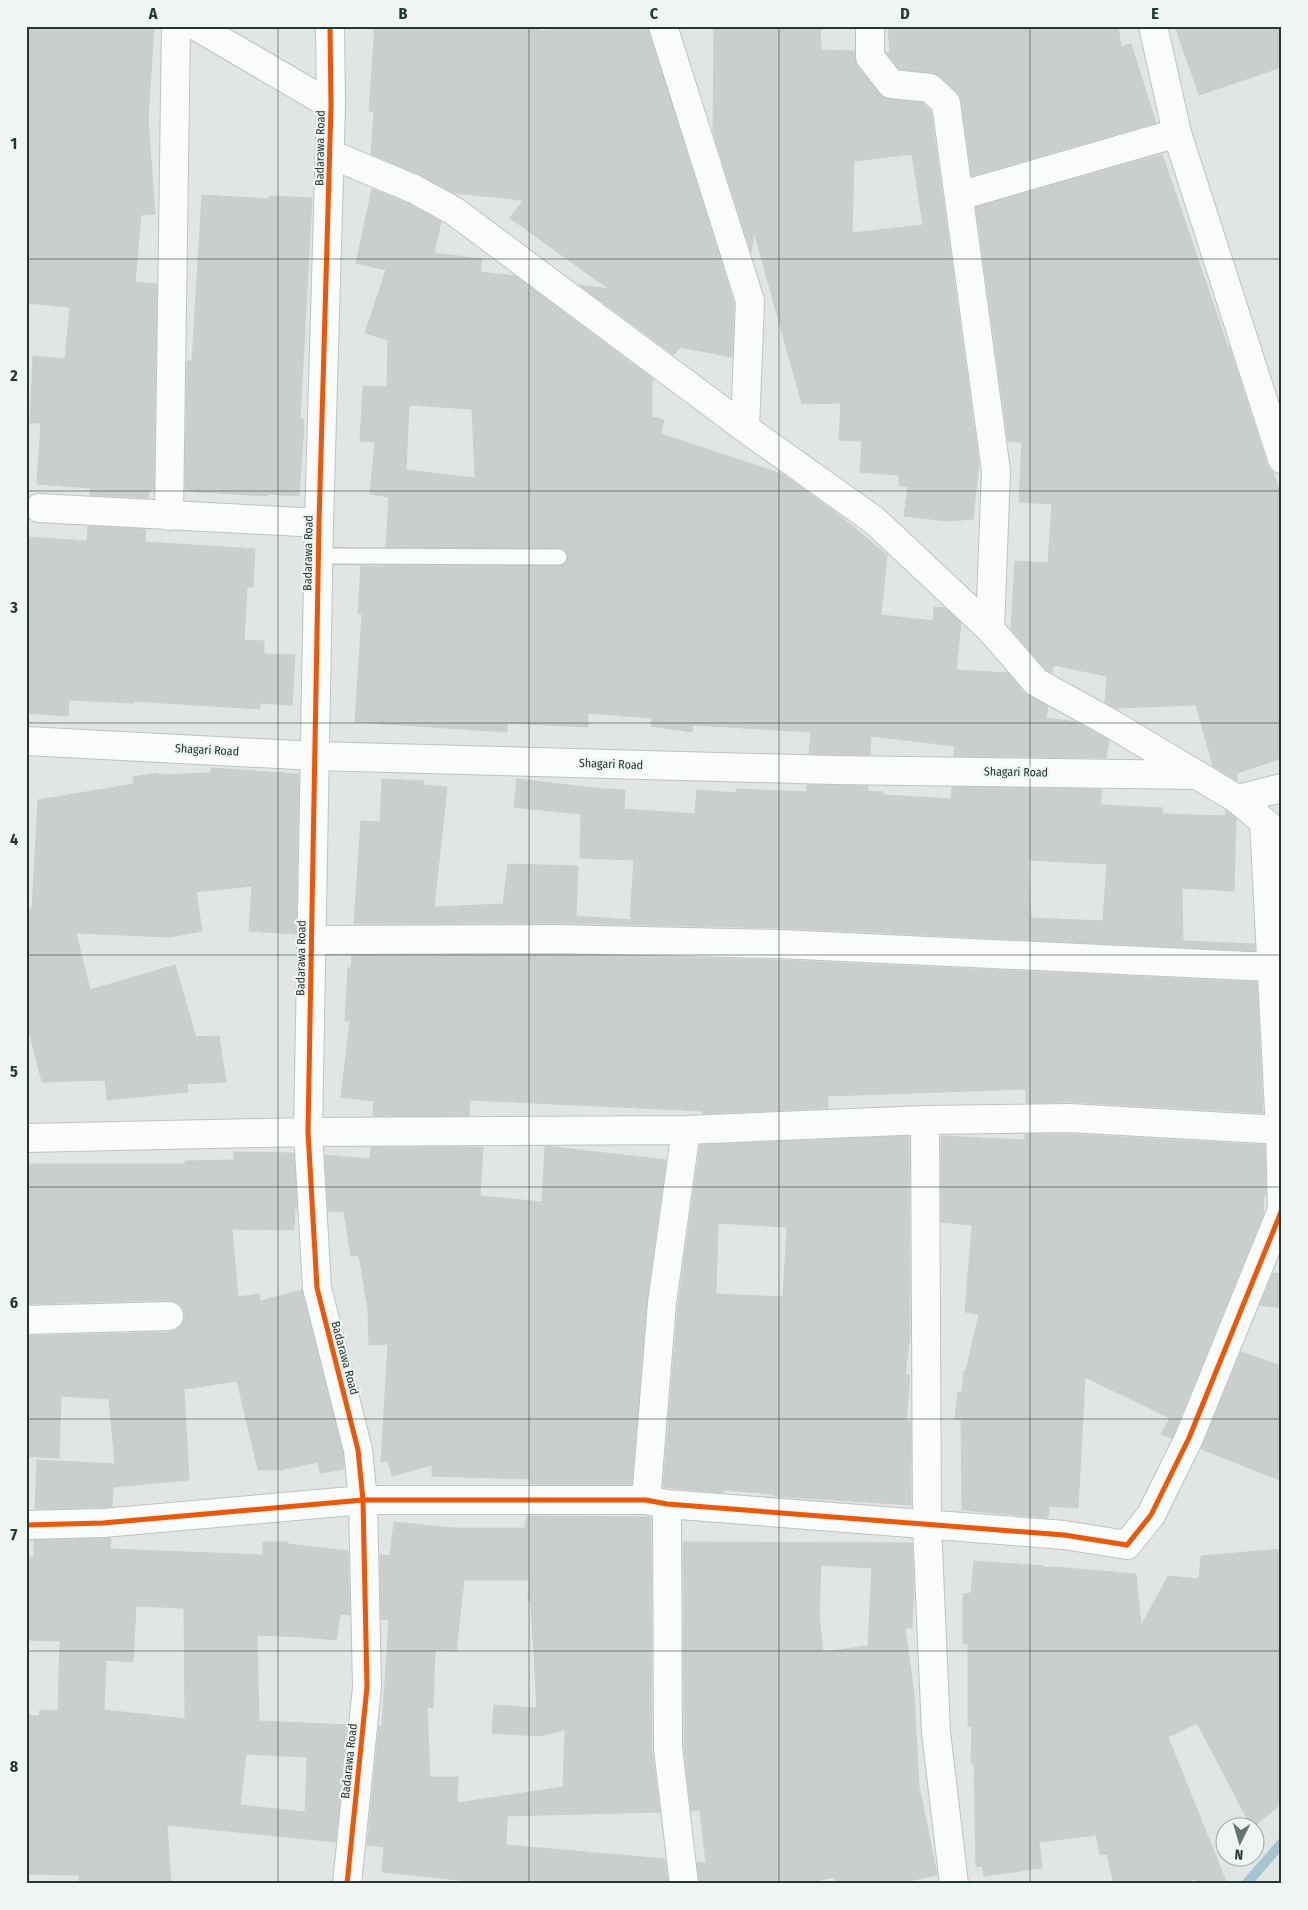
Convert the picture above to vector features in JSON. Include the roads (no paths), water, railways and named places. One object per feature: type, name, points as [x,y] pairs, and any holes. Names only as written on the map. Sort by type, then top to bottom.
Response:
[{"type":"street","points":[[169,516],[176,26]]},
{"type":"street","points":[[196,26],[331,105]]},
{"type":"street","name":"Badarawa Road","points":[[330,26],[331,105],[318,556],[308,1132],[317,1288],[358,1450],[363,1500],[367,1687],[347,1884]]},
{"type":"street","points":[[663,26],[750,301],[745,428]]},
{"type":"street","points":[[870,26],[870,57],[891,84],[930,88],[946,103],[996,471],[990,629]]},
{"type":"street","points":[[1152,26],[1177,133],[1282,459]]},
{"type":"street","points":[[959,196],[1177,133]]},
{"type":"street","points":[[26,1525],[103,1523],[363,1500],[657,1502],[1064,1535],[1127,1545],[1151,1515],[1190,1438],[1281,1212],[1281,1130],[1271,967],[1273,830],[1237,799],[1036,682],[990,629],[875,521],[745,428],[454,211],[414,189],[330,154]]},
{"type":"street","points":[[39,508],[319,523]]},
{"type":"street","name":"Shagari Road","points":[[26,741],[315,756],[833,770],[1197,775]]},
{"type":"street","points":[[1237,799],[1282,788]]},
{"type":"street","points":[[312,940],[554,939],[780,944],[1271,967]]},
{"type":"street","points":[[26,1138],[308,1132],[686,1130],[925,1120],[1069,1118],[1281,1130]]},
{"type":"street","points":[[925,1120],[927,1525],[936,1732],[954,1884]]},
{"type":"street","points":[[684,1884],[668,1748],[657,1502],[662,1303],[686,1130]]},
{"type":"street","points":[[26,1320],[169,1316]]},
{"type":"lane","points":[[318,556],[559,557]]},
{"type":"waterway","points":[[1246,1884],[1282,1843]]}]
